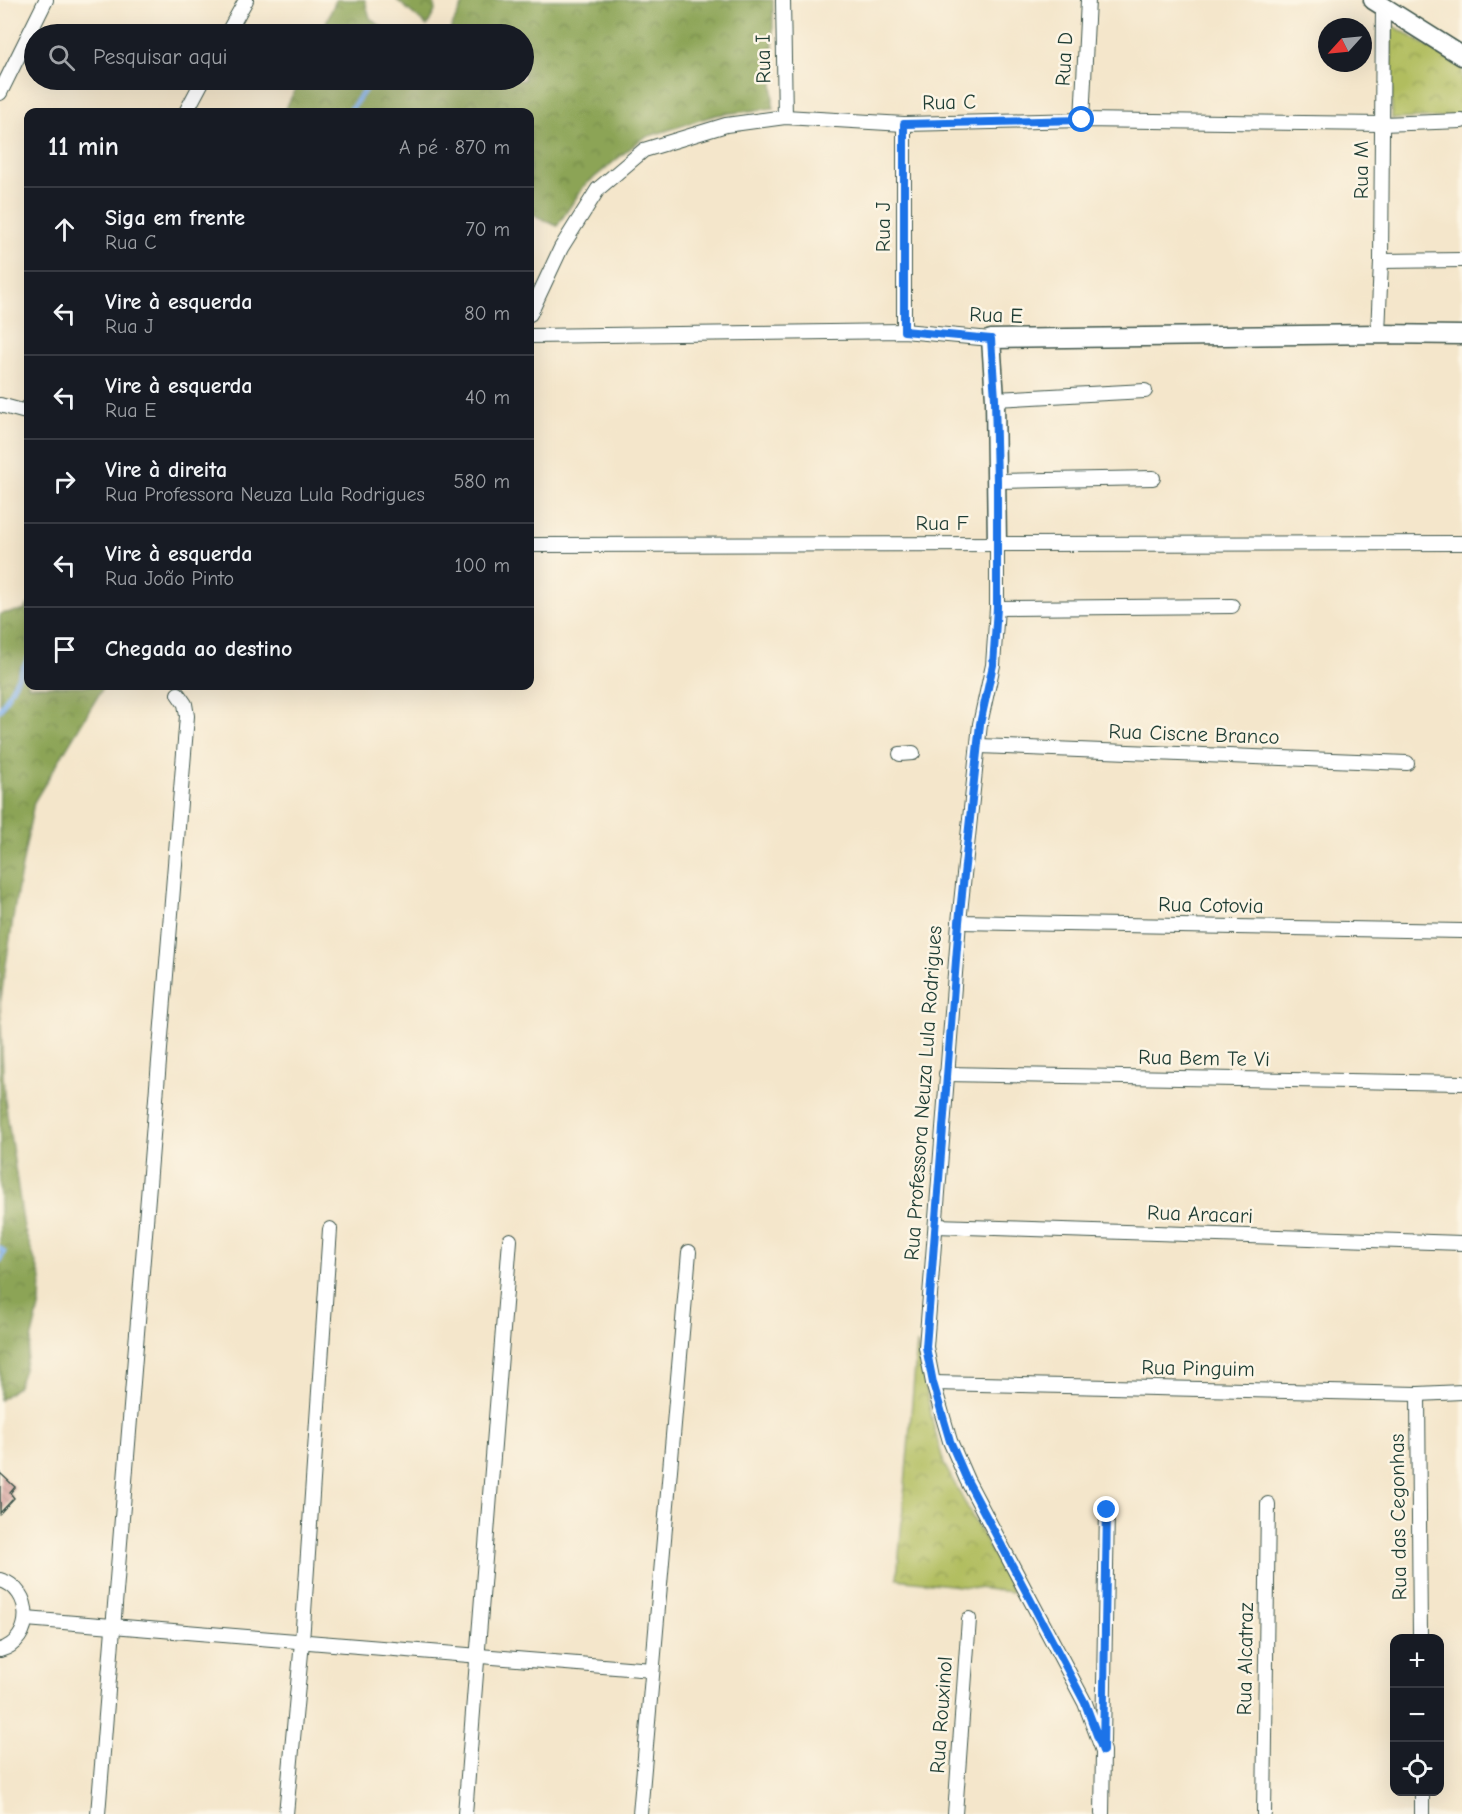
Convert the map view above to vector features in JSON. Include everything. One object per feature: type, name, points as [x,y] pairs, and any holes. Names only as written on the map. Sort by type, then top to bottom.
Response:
[{"type":"street","points":[[34,24],[46,0]]},
{"type":"street","points":[[233,24],[246,0]]},
{"type":"street","name":"Rua I","points":[[783,0],[785,117]]},
{"type":"street","name":"Rua D","points":[[1082,120],[1088,0]]},
{"type":"street","points":[[1378,3],[1462,56]]},
{"type":"street","name":"Rua M","points":[[1378,3],[1382,124],[1378,334]]},
{"type":"street","points":[[0,93],[24,44]]},
{"type":"street","points":[[188,108],[198,90]]},
{"type":"street","name":"Rua C","points":[[534,305],[561,248],[598,189],[644,150],[726,125],[785,117],[904,124],[1082,120],[1382,124],[1462,121]]},
{"type":"street","name":"Rua J","points":[[904,124],[904,331]]},
{"type":"street","points":[[1381,261],[1462,260]]},
{"type":"street","name":"Rua E","points":[[534,336],[904,331],[991,339],[1462,335]]},
{"type":"street","name":"Rua Professora Neuza Lula Rodrigues","points":[[991,339],[997,481],[997,608],[993,665],[980,724],[959,922],[926,1347],[933,1383],[950,1441],[967,1480],[1085,1703],[1103,1751],[1102,1814]]},
{"type":"street","points":[[995,399],[1144,391]]},
{"type":"street","points":[[0,405],[24,409]]},
{"type":"street","points":[[997,481],[1153,478]]},
{"type":"street","name":"Rua F","points":[[534,545],[1462,543]]},
{"type":"street","points":[[997,608],[1232,606]]},
{"type":"street","points":[[98,1814],[187,716],[185,704],[178,694]]},
{"type":"street","name":"Rua Ciscne Branco","points":[[979,746],[1407,763]]},
{"type":"street","name":"Rua Cotovia","points":[[959,922],[1462,931]]},
{"type":"street","name":"Rua Bem Te Vi","points":[[946,1074],[1462,1083]]},
{"type":"street","name":"Rua Aracari","points":[[936,1226],[1462,1243]]},
{"type":"street","points":[[286,1814],[302,1642],[330,1229]]},
{"type":"street","points":[[465,1814],[510,1240]]},
{"type":"street","points":[[640,1814],[689,1252]]},
{"type":"street","name":"Rua Pinguim","points":[[933,1383],[1418,1394],[1462,1392]]},
{"type":"street","name":"Rua das Cegonhas","points":[[1418,1394],[1420,1634]]},
{"type":"street","name":"Rua Alcatraz","points":[[1264,1814],[1268,1504]]},
{"type":"street","points":[[1103,1751],[1107,1510]]},
{"type":"street","points":[[0,1580],[14,1587],[22,1596],[26,1608],[23,1631],[15,1642],[0,1650]]},
{"type":"street","points":[[26,1619],[652,1670]]},
{"type":"street","name":"Rua Rouxinol","points":[[955,1814],[969,1619]]},
{"type":"street","points":[[1422,1796],[1422,1814]]},
{"type":"green space","points":[[336,0],[365,0],[370,18],[378,24],[325,24]]},
{"type":"green space","points":[[397,0],[434,0],[435,11],[428,24],[425,24]]},
{"type":"green space","points":[[465,0],[773,0],[773,108],[716,115],[643,138],[584,186],[557,226],[534,215],[534,108],[286,108],[295,90],[534,90],[534,24],[453,24]]},
{"type":"green space","points":[[1391,24],[1462,68],[1462,117],[1392,119]]},
{"type":"green space","points":[[24,610],[24,690],[102,690],[34,802],[0,1004],[0,614]]},
{"type":"green space","points":[[0,1004],[4,1093],[24,1228],[41,1278],[40,1304],[24,1369],[18,1386],[0,1400]]},
{"type":"green space","points":[[917,1343],[933,1424],[944,1464],[1013,1592],[897,1579]]},
{"type":"building","points":[[0,1473],[15,1487],[10,1493],[14,1498],[0,1513]]},
{"type":"waterway","points":[[352,108],[365,90]]},
{"type":"waterway","points":[[0,710],[24,666]]},
{"type":"waterway","points":[[0,1248],[4,1252],[0,1260]]},
{"type":"route","points":[[1082,120],[904,124],[904,331],[991,339],[997,481],[997,608],[993,665],[980,724],[959,922],[926,1347],[933,1383],[950,1441],[967,1480],[1085,1703],[1103,1751],[1107,1510]]}]
